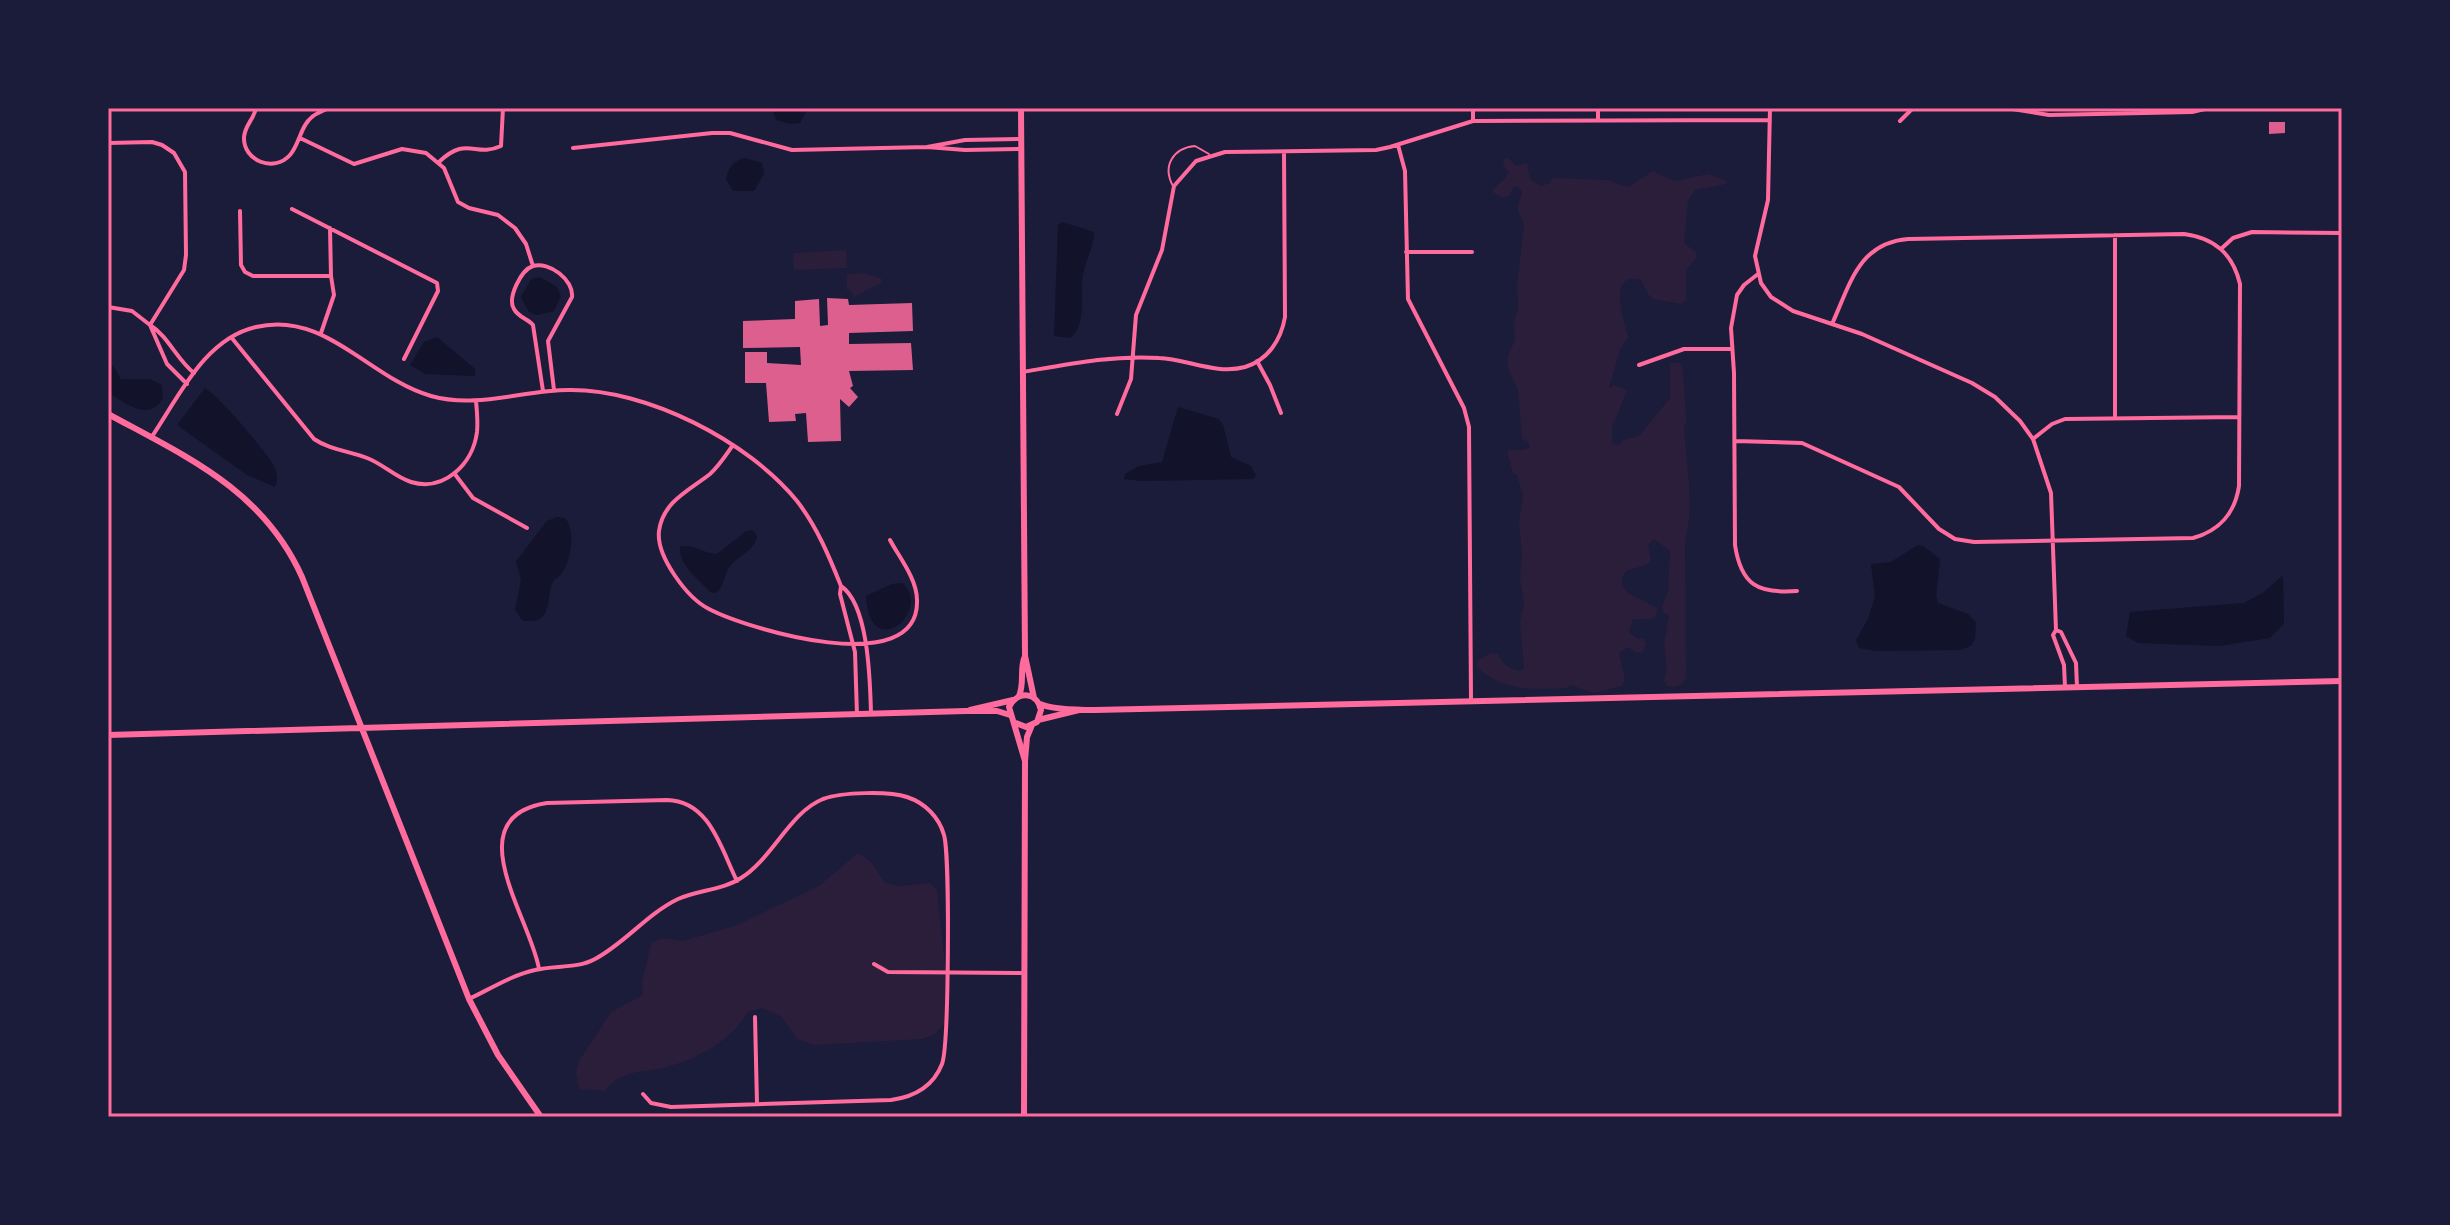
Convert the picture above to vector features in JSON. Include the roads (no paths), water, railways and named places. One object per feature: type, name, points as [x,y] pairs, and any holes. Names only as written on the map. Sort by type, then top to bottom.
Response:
[{"type":"main road","points":[[1021,108],[1025,656],[1041,712],[1027,737],[1025,761],[1024,1117]]},
{"type":"main road","points":[[108,414],[227,482],[270,525],[301,573],[469,999],[498,1055],[541,1117]]},
{"type":"main road","points":[[1025,656],[1021,664],[1023,686],[1009,707],[1025,761]]},
{"type":"main road","points":[[1016,723],[1023,726],[1079,710],[2342,681]]},
{"type":"main road","points":[[966,711],[1029,695],[1053,708],[1079,710]]},
{"type":"main road","points":[[108,735],[966,711],[997,711],[1010,715]]},
{"type":"street","points":[[256,108],[244,140],[247,149],[257,160],[275,164],[284,160],[310,117],[328,108]]},
{"type":"street","points":[[439,162],[457,148],[494,149],[501,146],[503,108]]},
{"type":"street","points":[[1473,108],[1473,121]]},
{"type":"street","points":[[1598,108],[1598,120]]},
{"type":"street","points":[[1770,108],[1768,200],[1755,256],[1761,283],[1782,306],[1862,334],[1985,390],[2007,407],[2033,439],[2051,493],[2054,643],[2064,665],[2065,687]]},
{"type":"street","points":[[1900,121],[1913,108]]},
{"type":"street","points":[[2006,108],[2049,115],[2192,112],[2209,108]]},
{"type":"street","points":[[1117,414],[1129,387],[1136,311],[1162,250],[1174,186],[1192,163],[1225,152],[1376,150],[1473,121],[1770,120]]},
{"type":"street","points":[[573,148],[730,133],[792,150],[927,147],[1022,149]]},
{"type":"street","points":[[300,138],[354,164],[402,149],[421,151],[439,162],[447,173],[458,202],[498,215],[515,228],[533,266]]},
{"type":"street","points":[[927,147],[965,140],[1022,139]]},
{"type":"street","points":[[108,143],[152,142],[162,145],[174,153],[185,172],[185,265],[179,282],[150,325]]},
{"type":"street","points":[[1398,145],[1405,171],[1406,288],[1409,304],[1464,408],[1469,427],[1471,700]]},
{"type":"street","points":[[1023,372],[1102,358],[1168,358],[1220,369],[1235,369],[1257,361],[1276,343],[1284,320],[1284,150]]},
{"type":"street","points":[[292,209],[437,283],[438,291],[404,359]]},
{"type":"street","points":[[240,211],[241,265],[247,273],[253,276],[331,276]]},
{"type":"street","points":[[321,333],[333,297],[330,228]]},
{"type":"street","points":[[2222,248],[2233,238],[2252,232],[2342,233]]},
{"type":"street","points":[[2115,235],[2115,418]]},
{"type":"street","points":[[1735,441],[1802,443],[1899,487],[1930,521],[1955,539],[1974,542],[2193,538],[2211,532],[2225,520],[2234,506],[2239,490],[2240,284],[2235,267],[2222,248],[2197,235],[1908,239],[1890,242],[1873,251],[1860,264],[1832,324]]},
{"type":"street","points":[[1406,252],[1472,252]]},
{"type":"street","points":[[543,391],[533,325],[518,314],[512,304],[524,272],[533,266],[546,267],[567,279],[572,287],[570,300],[548,341],[554,390]]},
{"type":"street","points":[[1758,274],[1737,295],[1731,328],[1735,545],[1742,570],[1750,582],[1760,589],[1797,591]]},
{"type":"street","points":[[108,307],[132,311],[158,330],[179,360],[194,373]]},
{"type":"street","points":[[151,438],[212,350],[231,336],[271,324],[290,324],[321,333],[407,388],[441,398],[476,401],[554,390],[600,392],[644,404],[697,425],[733,445],[774,476],[797,502],[820,538],[841,586],[840,594],[854,644],[857,715]]},
{"type":"street","points":[[150,325],[167,364],[187,384]]},
{"type":"street","points":[[231,336],[314,439],[324,446],[369,459],[398,477],[423,485],[439,483],[467,459],[476,440],[476,401]]},
{"type":"street","points":[[1639,365],[1684,349],[1732,349]]},
{"type":"street","points":[[1257,361],[1281,413]]},
{"type":"street","points":[[2033,439],[2052,424],[2065,419],[2239,417]]},
{"type":"street","points":[[733,445],[712,472],[675,499],[666,511],[659,532],[663,558],[692,595],[710,610],[818,643],[860,644],[896,637],[910,624],[916,611],[915,588],[890,540]]},
{"type":"street","points":[[454,473],[473,498],[527,528]]},
{"type":"street","points":[[841,586],[848,591],[867,643],[872,715]]},
{"type":"street","points":[[2056,630],[2061,632],[2073,657],[2077,687]]},
{"type":"street","points":[[469,999],[525,972],[577,965],[595,959],[663,908],[687,895],[737,881],[755,867],[805,811],[821,800],[839,795],[896,795],[918,802],[931,812],[943,832],[946,848],[946,1051],[938,1073],[925,1088],[907,1098],[891,1100],[662,1107],[651,1103],[643,1094]]},
{"type":"street","points":[[539,969],[501,856],[505,829],[512,819],[528,808],[547,803],[679,801],[697,809],[710,824],[737,881]]},
{"type":"street","points":[[874,964],[888,972],[1024,973]]},
{"type":"street","points":[[755,1017],[757,1104]]},
{"type":"lane","points":[[1174,186],[1168,170],[1177,152],[1195,146],[1210,155]]}]
